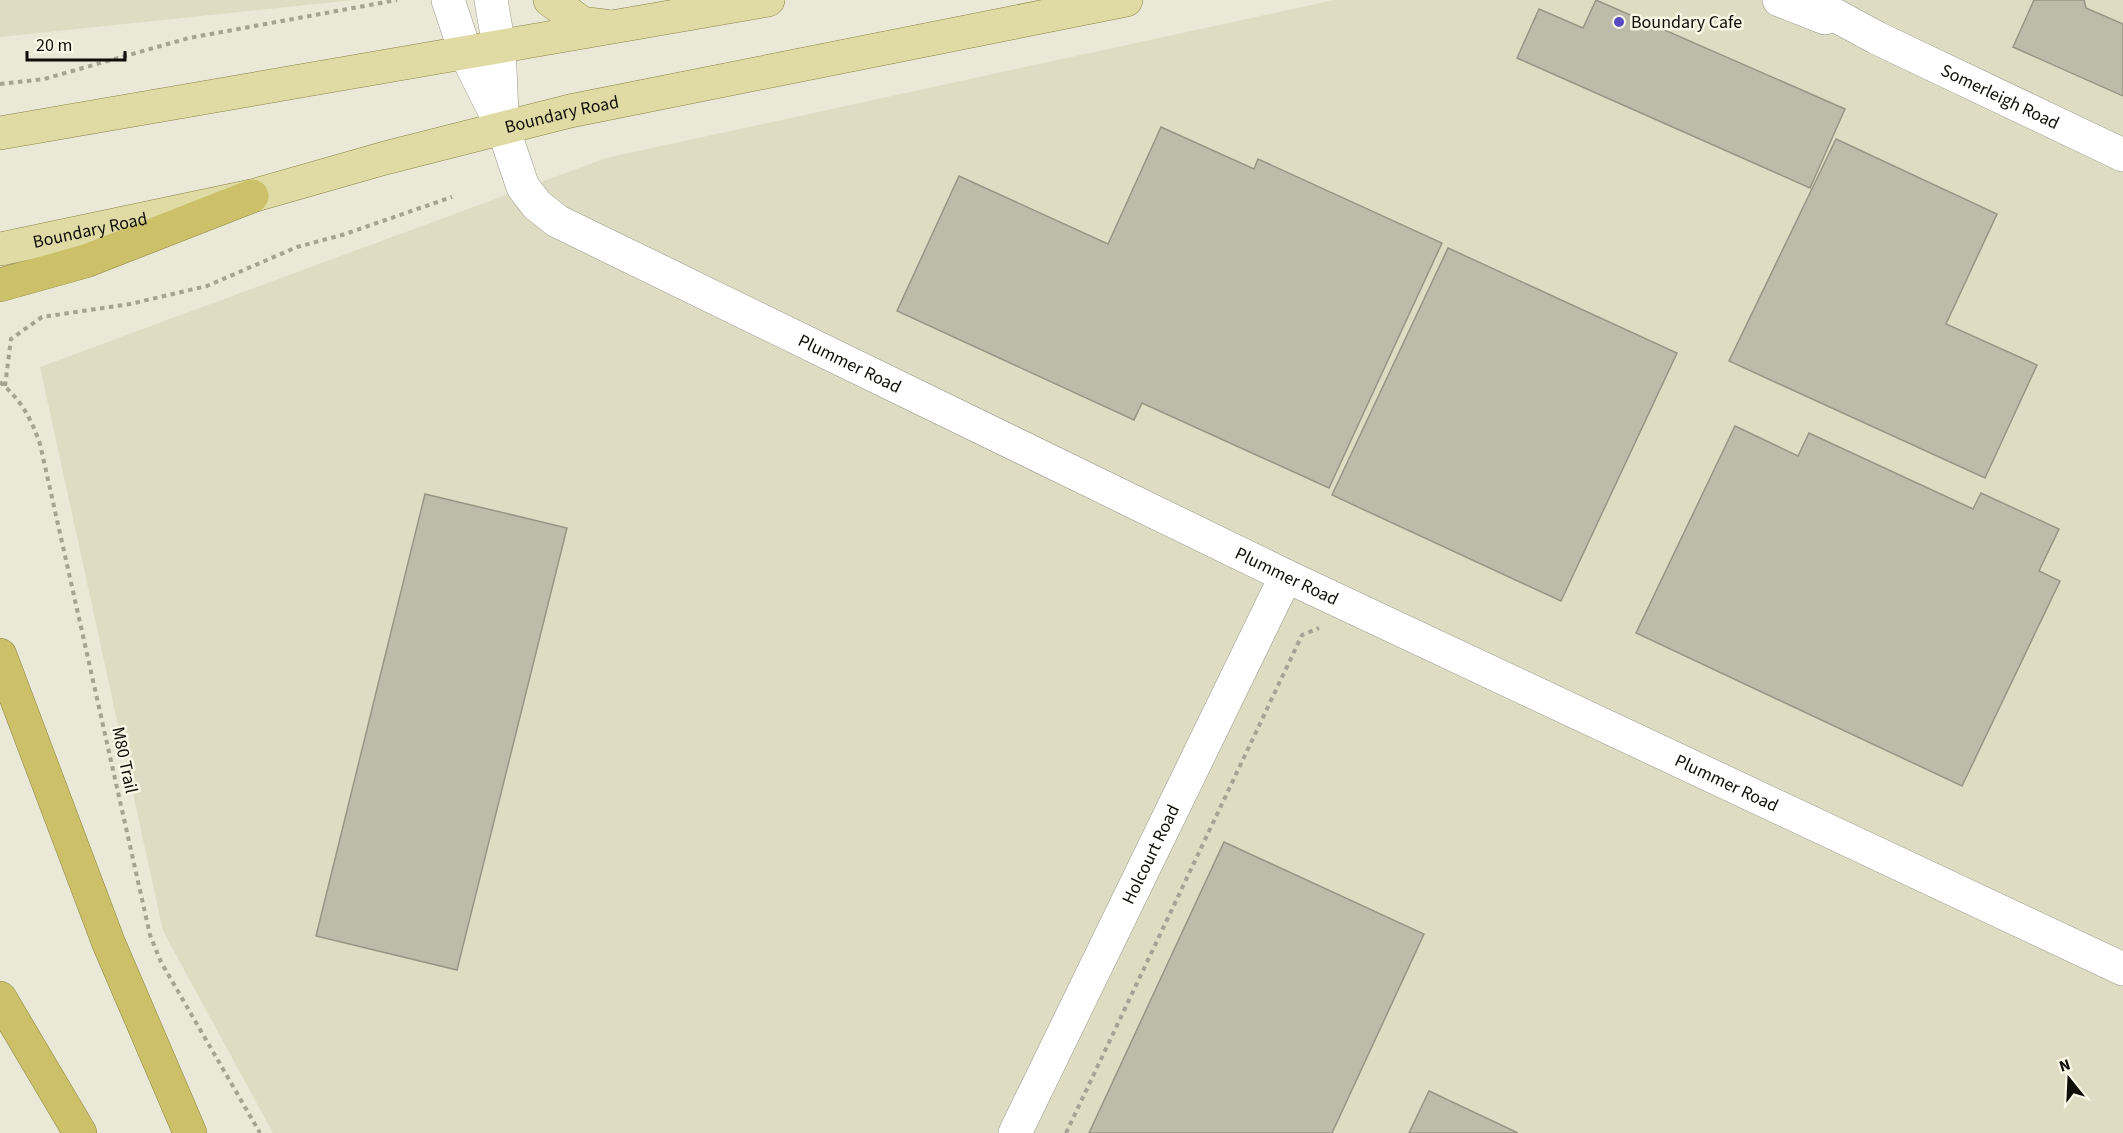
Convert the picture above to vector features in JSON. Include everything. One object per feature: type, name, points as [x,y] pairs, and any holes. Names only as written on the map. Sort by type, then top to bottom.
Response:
[{"type":"highway","points":[[0,285],[86,261],[252,196]]},
{"type":"highway","points":[[0,655],[109,944],[190,1133]]},
{"type":"highway","points":[[0,998],[80,1133]]},
{"type":"main road","points":[[549,0],[582,23],[614,27]]},
{"type":"main road","points":[[0,133],[768,0]]},
{"type":"main road","name":"Boundary Road","points":[[0,249],[252,196],[570,111],[1126,0]]},
{"type":"street","name":"Plummer Road","points":[[448,0],[466,54],[503,128],[523,187],[537,205],[557,221],[1286,576],[2123,969]]},
{"type":"street","name":"Plummer Road","points":[[491,0],[499,48],[503,128]]},
{"type":"street","name":"Somerleigh Road","points":[[1779,0],[1877,39]]},
{"type":"street","name":"Somerleigh Road","points":[[1806,0],[1877,39],[2123,155]]},
{"type":"street","name":"Holcourt Road","points":[[1015,1133],[1286,576]]},
{"type":"path","points":[[0,84],[44,79],[189,38],[397,0]]},
{"type":"path","points":[[5,387],[11,339],[42,317],[130,304],[207,286],[297,247],[342,235],[452,197]]},
{"type":"path","name":"M80 Trail","points":[[0,382],[21,402],[30,417],[40,444],[150,934],[161,962],[260,1133]]},
{"type":"path","points":[[1066,1133],[1302,635],[1328,625]]},
{"type":"shaded area","points":[[0,0],[354,0],[0,37]]},
{"type":"shaded area","points":[[1334,0],[2123,0],[2123,1133],[273,1133],[163,931],[40,367],[606,158]]},
{"type":"building","points":[[1596,0],[1845,109],[1810,188],[1517,58],[1539,9],[1583,28]]},
{"type":"building","points":[[2034,0],[2084,0],[2086,8],[2123,24],[2123,96],[2013,47]]},
{"type":"building","points":[[1161,127],[1254,169],[1258,159],[1442,243],[1329,488],[1142,403],[1134,420],[897,311],[959,176],[1108,244]]},
{"type":"building","points":[[1836,139],[1997,214],[1946,324],[2037,365],[1985,478],[1729,361]]},
{"type":"building","points":[[1448,248],[1677,353],[1561,601],[1332,495]]},
{"type":"building","points":[[1735,426],[1798,456],[1809,433],[1973,509],[1981,493],[2059,529],[2039,571],[2060,581],[1962,786],[1636,633]]},
{"type":"building","points":[[425,494],[567,528],[457,970],[316,936]]},
{"type":"building","points":[[1224,842],[1424,934],[1332,1133],[1089,1133]]},
{"type":"building","points":[[1429,1091],[1518,1133],[1409,1133]]},
{"type":"place","name":"Boundary Cafe","points":[[1619,22]]}]
